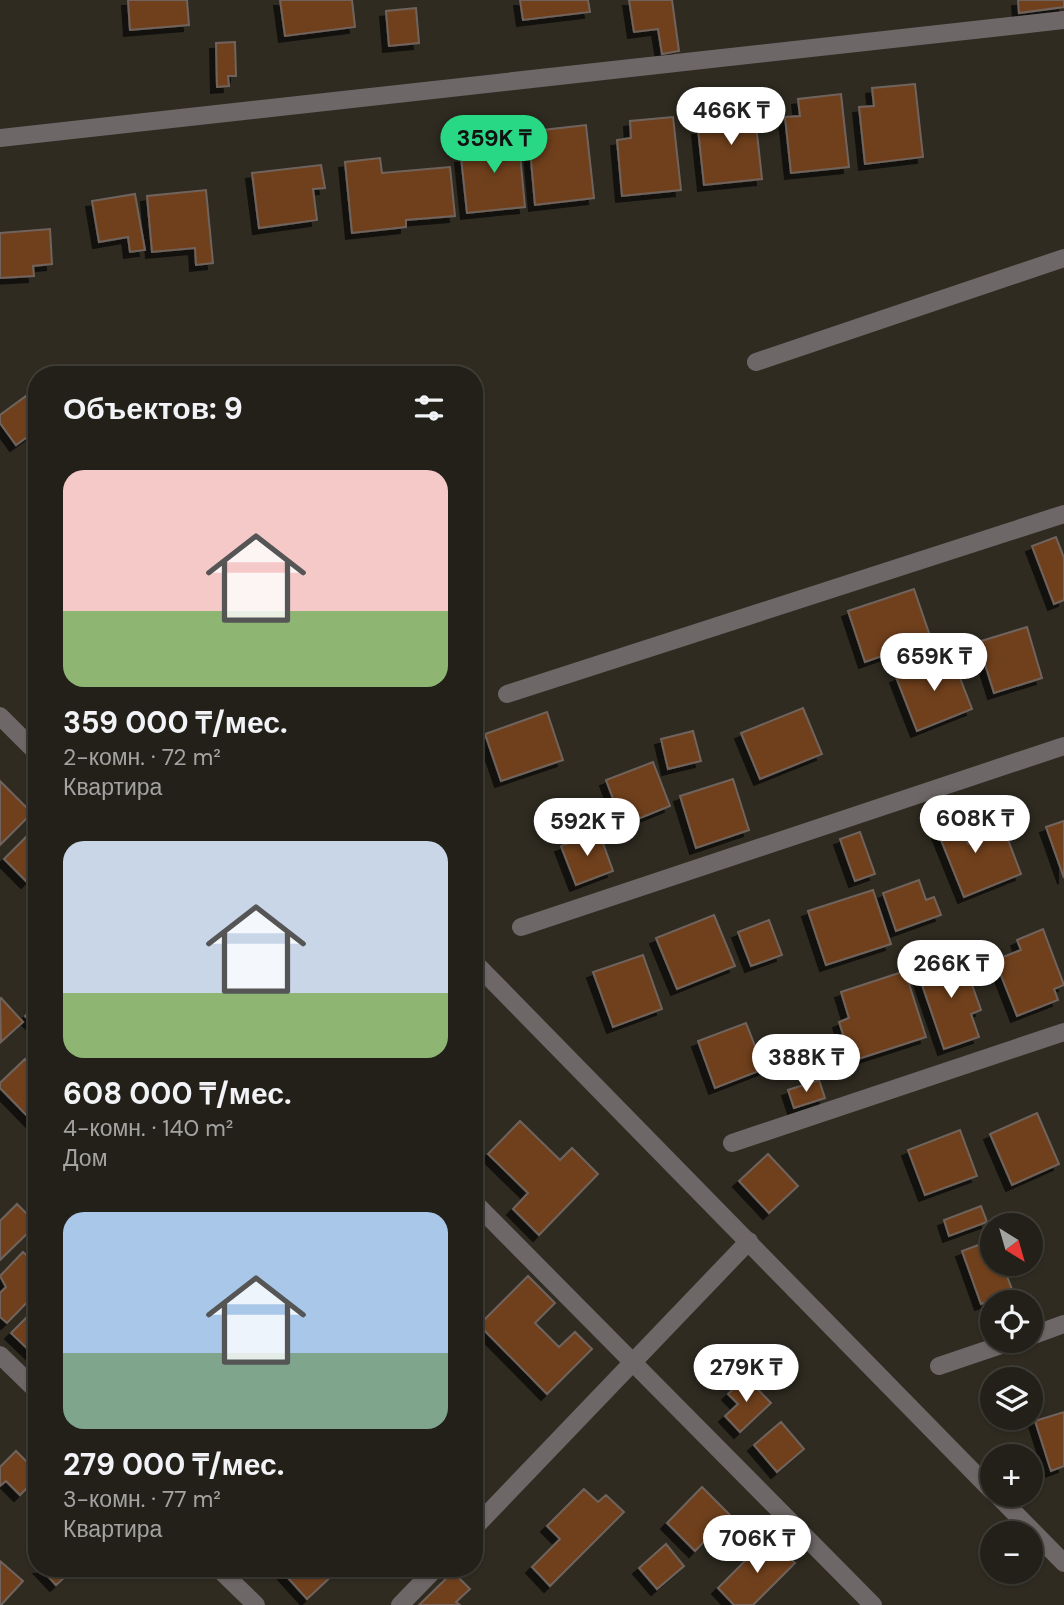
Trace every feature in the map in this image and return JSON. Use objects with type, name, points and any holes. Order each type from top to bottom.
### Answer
[{"type":"street","points":[[0,138],[1064,20]]},
{"type":"street","points":[[756,362],[1064,258]]},
{"type":"street","points":[[507,694],[1064,514]]},
{"type":"street","points":[[0,716],[28,744]]},
{"type":"street","points":[[521,927],[1064,746]]},
{"type":"street","points":[[483,971],[980,1479]]},
{"type":"street","points":[[732,1143],[1064,1032]]},
{"type":"street","points":[[483,1211],[873,1605]]},
{"type":"street","points":[[483,1519],[748,1241]]},
{"type":"street","points":[[1043,1331],[1064,1324]]},
{"type":"street","points":[[939,1366],[980,1352]]},
{"type":"street","points":[[0,1355],[28,1382]]},
{"type":"street","points":[[1008,1507],[1064,1563]]},
{"type":"street","points":[[227,1577],[256,1605]]},
{"type":"street","points":[[400,1605],[427,1577]]},
{"type":"building","points":[[128,0],[187,0],[189,25],[130,30]]},
{"type":"building","points":[[280,0],[352,0],[355,27],[285,36]]},
{"type":"building","points":[[520,0],[588,0],[590,12],[523,20]]},
{"type":"building","points":[[629,0],[672,0],[679,51],[662,54],[658,29],[634,32]]},
{"type":"building","points":[[1018,0],[1064,0],[1064,7],[1019,13]]},
{"type":"building","points":[[416,8],[419,43],[389,46],[386,11]]},
{"type":"building","points":[[235,42],[236,76],[228,76],[229,86],[217,87],[216,43]]},
{"type":"building","points":[[915,84],[923,157],[865,164],[859,107],[874,106],[872,88]]},
{"type":"building","points":[[841,94],[849,167],[791,173],[785,117],[800,116],[798,99]]},
{"type":"building","points":[[754,106],[762,179],[704,185],[698,129],[713,127],[711,110]]},
{"type":"building","points":[[673,117],[681,190],[622,196],[617,140],[631,138],[630,121]]},
{"type":"building","points":[[586,125],[594,198],[535,205],[530,149],[545,147],[543,130]]},
{"type":"building","points":[[518,133],[525,207],[467,213],[461,157],[477,156],[475,138]]},
{"type":"building","points":[[380,158],[382,173],[450,167],[455,216],[406,220],[406,227],[352,233],[345,162]]},
{"type":"building","points":[[321,165],[325,188],[313,189],[317,220],[259,228],[252,173]]},
{"type":"building","points":[[206,190],[213,263],[196,265],[195,248],[152,252],[147,196]]},
{"type":"building","points":[[135,194],[145,250],[130,252],[128,237],[99,242],[92,201]]},
{"type":"building","points":[[50,229],[52,264],[33,266],[34,276],[0,278],[0,233]]},
{"type":"building","points":[[26,396],[28,436],[16,445],[0,423],[0,415]]},
{"type":"building","points":[[1056,537],[1064,558],[1064,600],[1054,604],[1032,546]]},
{"type":"building","points":[[914,589],[931,639],[865,662],[848,611]]},
{"type":"building","points":[[1027,627],[1042,678],[994,693],[978,642]]},
{"type":"building","points":[[951,655],[972,709],[917,731],[896,677]]},
{"type":"building","points":[[803,708],[822,754],[760,779],[741,733]]},
{"type":"building","points":[[547,712],[563,760],[501,781],[485,734]]},
{"type":"building","points":[[693,731],[701,761],[668,769],[661,739]]},
{"type":"building","points":[[653,762],[670,806],[623,825],[606,780]]},
{"type":"building","points":[[733,779],[749,830],[696,848],[680,796]]},
{"type":"building","points":[[0,781],[28,809],[28,817],[0,845]]},
{"type":"building","points":[[953,806],[968,844],[1004,829],[1021,874],[964,897],[931,815]]},
{"type":"building","points":[[1064,821],[1064,878],[1046,827]]},
{"type":"building","points":[[599,832],[613,871],[576,885],[561,846]]},
{"type":"building","points":[[860,832],[875,874],[855,881],[840,839]]},
{"type":"building","points":[[28,835],[27,882],[4,859]]},
{"type":"building","points":[[919,880],[926,900],[934,897],[941,915],[896,931],[883,893]]},
{"type":"building","points":[[873,890],[891,944],[826,965],[808,911]]},
{"type":"building","points":[[714,915],[735,966],[677,989],[656,938]]},
{"type":"building","points":[[769,920],[782,955],[751,966],[738,932]]},
{"type":"building","points":[[1043,929],[1064,985],[1054,989],[1058,1000],[1017,1016],[995,960],[1021,950],[1017,940]]},
{"type":"building","points":[[961,954],[981,1010],[971,1014],[979,1037],[944,1049],[917,970]]},
{"type":"building","points":[[643,955],[662,1009],[613,1027],[593,972]]},
{"type":"building","points":[[905,971],[926,1037],[852,1061],[839,1022],[849,1018],[841,992]]},
{"type":"building","points":[[0,999],[23,1022],[1,1042]]},
{"type":"building","points":[[746,1023],[764,1069],[715,1088],[698,1041]]},
{"type":"building","points":[[25,1059],[28,1062],[28,1117],[0,1088],[0,1083]]},
{"type":"building","points":[[819,1080],[825,1098],[794,1108],[788,1090]]},
{"type":"building","points":[[1037,1113],[1059,1164],[1012,1185],[990,1134]]},
{"type":"building","points":[[520,1121],[560,1160],[572,1148],[598,1174],[539,1235],[513,1209],[528,1193],[488,1154]]},
{"type":"building","points":[[960,1130],[977,1176],[925,1195],[908,1150]]},
{"type":"building","points":[[768,1154],[798,1186],[769,1213],[739,1181]]},
{"type":"building","points":[[17,1204],[28,1215],[28,1233],[0,1260],[0,1221]]},
{"type":"building","points":[[981,1206],[984,1213],[980,1213],[980,1225],[949,1236],[944,1220]]},
{"type":"building","points":[[980,1244],[980,1276],[1007,1276],[1012,1290],[980,1290],[980,1301],[962,1251]]},
{"type":"building","points":[[23,1252],[28,1257],[28,1301],[7,1323],[0,1317],[0,1293],[6,1287],[0,1276]]},
{"type":"building","points":[[528,1276],[555,1303],[535,1323],[559,1347],[575,1332],[592,1349],[547,1394],[483,1329],[483,1321]]},
{"type":"building","points":[[28,1316],[28,1349],[11,1333]]},
{"type":"building","points":[[746,1377],[771,1403],[740,1432],[725,1416],[738,1404],[728,1394]]},
{"type":"building","points":[[1064,1412],[1064,1466],[1051,1471],[1038,1430],[1043,1430],[1043,1419]]},
{"type":"building","points":[[781,1422],[804,1449],[777,1472],[754,1445]]},
{"type":"building","points":[[16,1451],[28,1463],[28,1487],[20,1495],[6,1481],[0,1486],[0,1467]]},
{"type":"building","points":[[702,1487],[730,1515],[695,1551],[667,1523]]},
{"type":"building","points":[[584,1489],[598,1502],[606,1495],[624,1512],[550,1586],[532,1567],[560,1539],[547,1526]]},
{"type":"building","points":[[769,1537],[795,1563],[753,1605],[734,1605],[718,1588]]},
{"type":"building","points":[[666,1544],[684,1566],[657,1589],[639,1568]]},
{"type":"building","points":[[0,1561],[23,1581],[1,1605],[0,1605]]},
{"type":"building","points":[[48,1577],[65,1577],[56,1585]]},
{"type":"building","points":[[287,1577],[331,1577],[307,1599]]},
{"type":"building","points":[[448,1577],[458,1577],[470,1589],[456,1602],[460,1605],[419,1605]]}]
